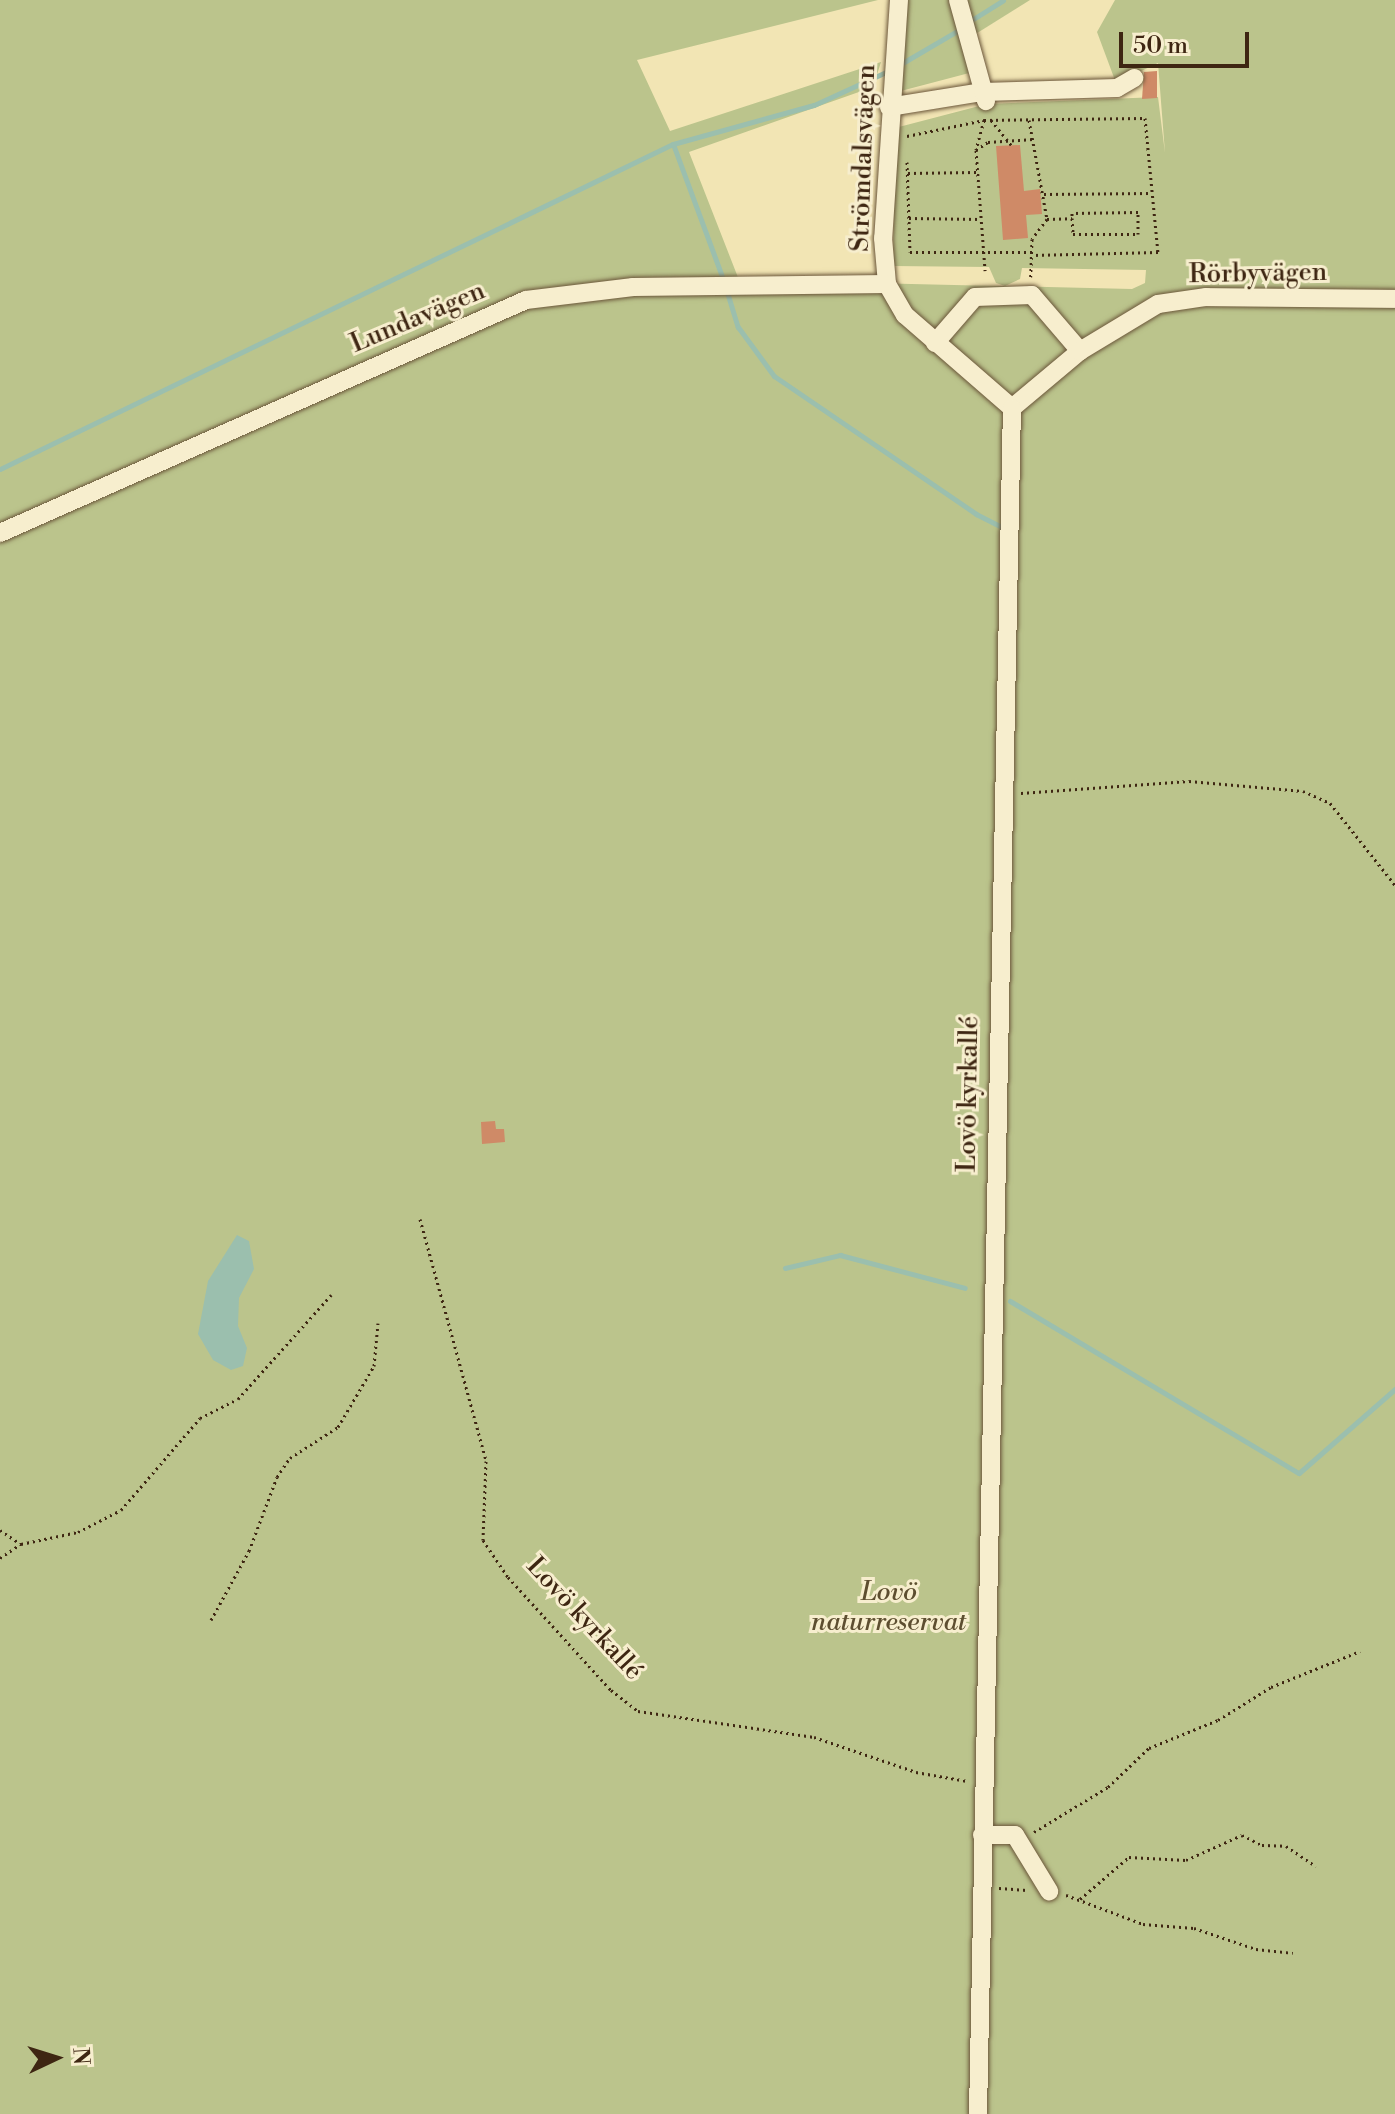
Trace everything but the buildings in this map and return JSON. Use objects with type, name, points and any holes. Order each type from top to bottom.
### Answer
[{"type":"street","name":"Strömdalsvägen","points":[[899,0],[889,107],[883,238],[887,284],[905,315],[1012,408]]},
{"type":"street","points":[[960,6],[986,109]]},
{"type":"street","points":[[889,107],[986,109],[1117,88],[1134,78]]},
{"type":"street","name":"Lundavägen","points":[[0,533],[526,300],[594,289],[747,289],[887,284]]},
{"type":"street","points":[[935,343],[975,297],[1032,295],[1080,351]]},
{"type":"street","name":"Rörbyvägen","points":[[1012,408],[1080,351],[1158,304],[1206,297],[1395,299]]},
{"type":"street","name":"Lovö kyrkallé","points":[[978,2114],[1001,794],[1012,408]]},
{"type":"street","points":[[982,1835],[1015,1835],[1049,1891]]},
{"type":"path","points":[[986,109],[1010,143]]},
{"type":"path","points":[[985,271],[976,150],[986,109]]},
{"type":"path","points":[[986,109],[1029,120],[1145,118],[1158,252],[910,252],[905,136],[986,109]]},
{"type":"path","points":[[1029,120],[1047,219],[1032,239],[1032,295]]},
{"type":"path","points":[[976,150],[988,142],[1010,143],[1033,139]]},
{"type":"path","points":[[908,173],[978,172]]},
{"type":"path","points":[[1044,194],[1152,193]]},
{"type":"path","points":[[1138,212],[1138,234],[1073,234],[1072,218],[1072,213],[1138,212]]},
{"type":"path","points":[[909,218],[981,219]]},
{"type":"path","points":[[1047,219],[1072,218]]},
{"type":"path","points":[[1001,794],[1189,781],[1303,791],[1330,803],[1395,885]]},
{"type":"path","name":"Lovö kyrkallé","points":[[420,1219],[486,1461],[483,1540],[508,1577],[611,1690],[638,1711],[814,1737],[916,1772],[982,1782]]},
{"type":"path","points":[[0,1558],[21,1544],[78,1532],[121,1510],[200,1418],[238,1399],[331,1295]]},
{"type":"path","points":[[211,1620],[249,1551],[277,1477],[290,1458],[338,1427],[374,1366],[378,1323]]},
{"type":"path","points":[[0,1530],[21,1544]]},
{"type":"path","points":[[1015,1835],[1050,1825],[1096,1795],[1149,1748],[1218,1720],[1271,1687],[1360,1651]]},
{"type":"path","points":[[1080,1899],[1114,1864],[1129,1857],[1186,1860],[1242,1835],[1262,1845],[1286,1846],[1316,1866]]},
{"type":"path","points":[[983,1888],[1049,1891],[1080,1899],[1143,1924],[1194,1928],[1256,1949],[1293,1953]]},
{"type":"green space","name":"Lovö naturreservat","points":[[0,0],[878,0],[637,60],[670,131],[881,62],[873,87],[689,152],[739,280],[1132,289],[1145,283],[1146,270],[1022,268],[1020,279],[1005,286],[996,283],[989,267],[893,266],[895,128],[987,104],[1158,97],[1165,153],[1158,63],[1116,83],[1097,32],[1115,0],[1395,0],[1395,2114],[0,2114]]},
{"type":"green space","points":[[906,0],[952,0],[973,72],[897,92]]},
{"type":"green space","points":[[965,0],[1030,0],[974,35]]},
{"type":"shaded area","points":[[237,1235],[249,1241],[254,1269],[239,1298],[238,1326],[247,1348],[243,1366],[231,1370],[213,1360],[198,1334],[208,1281]]},
{"type":"waterway","points":[[970,21],[1003,0]]},
{"type":"waterway","points":[[899,65],[962,28]]},
{"type":"waterway","points":[[0,469],[673,144],[814,105],[890,70]]},
{"type":"waterway","points":[[673,144],[724,282]]},
{"type":"waterway","points":[[727,292],[738,327],[774,376],[976,514],[1004,528]]},
{"type":"waterway","points":[[785,1268],[840,1255],[965,1288]]},
{"type":"waterway","points":[[1010,1301],[1299,1473],[1395,1389]]}]
